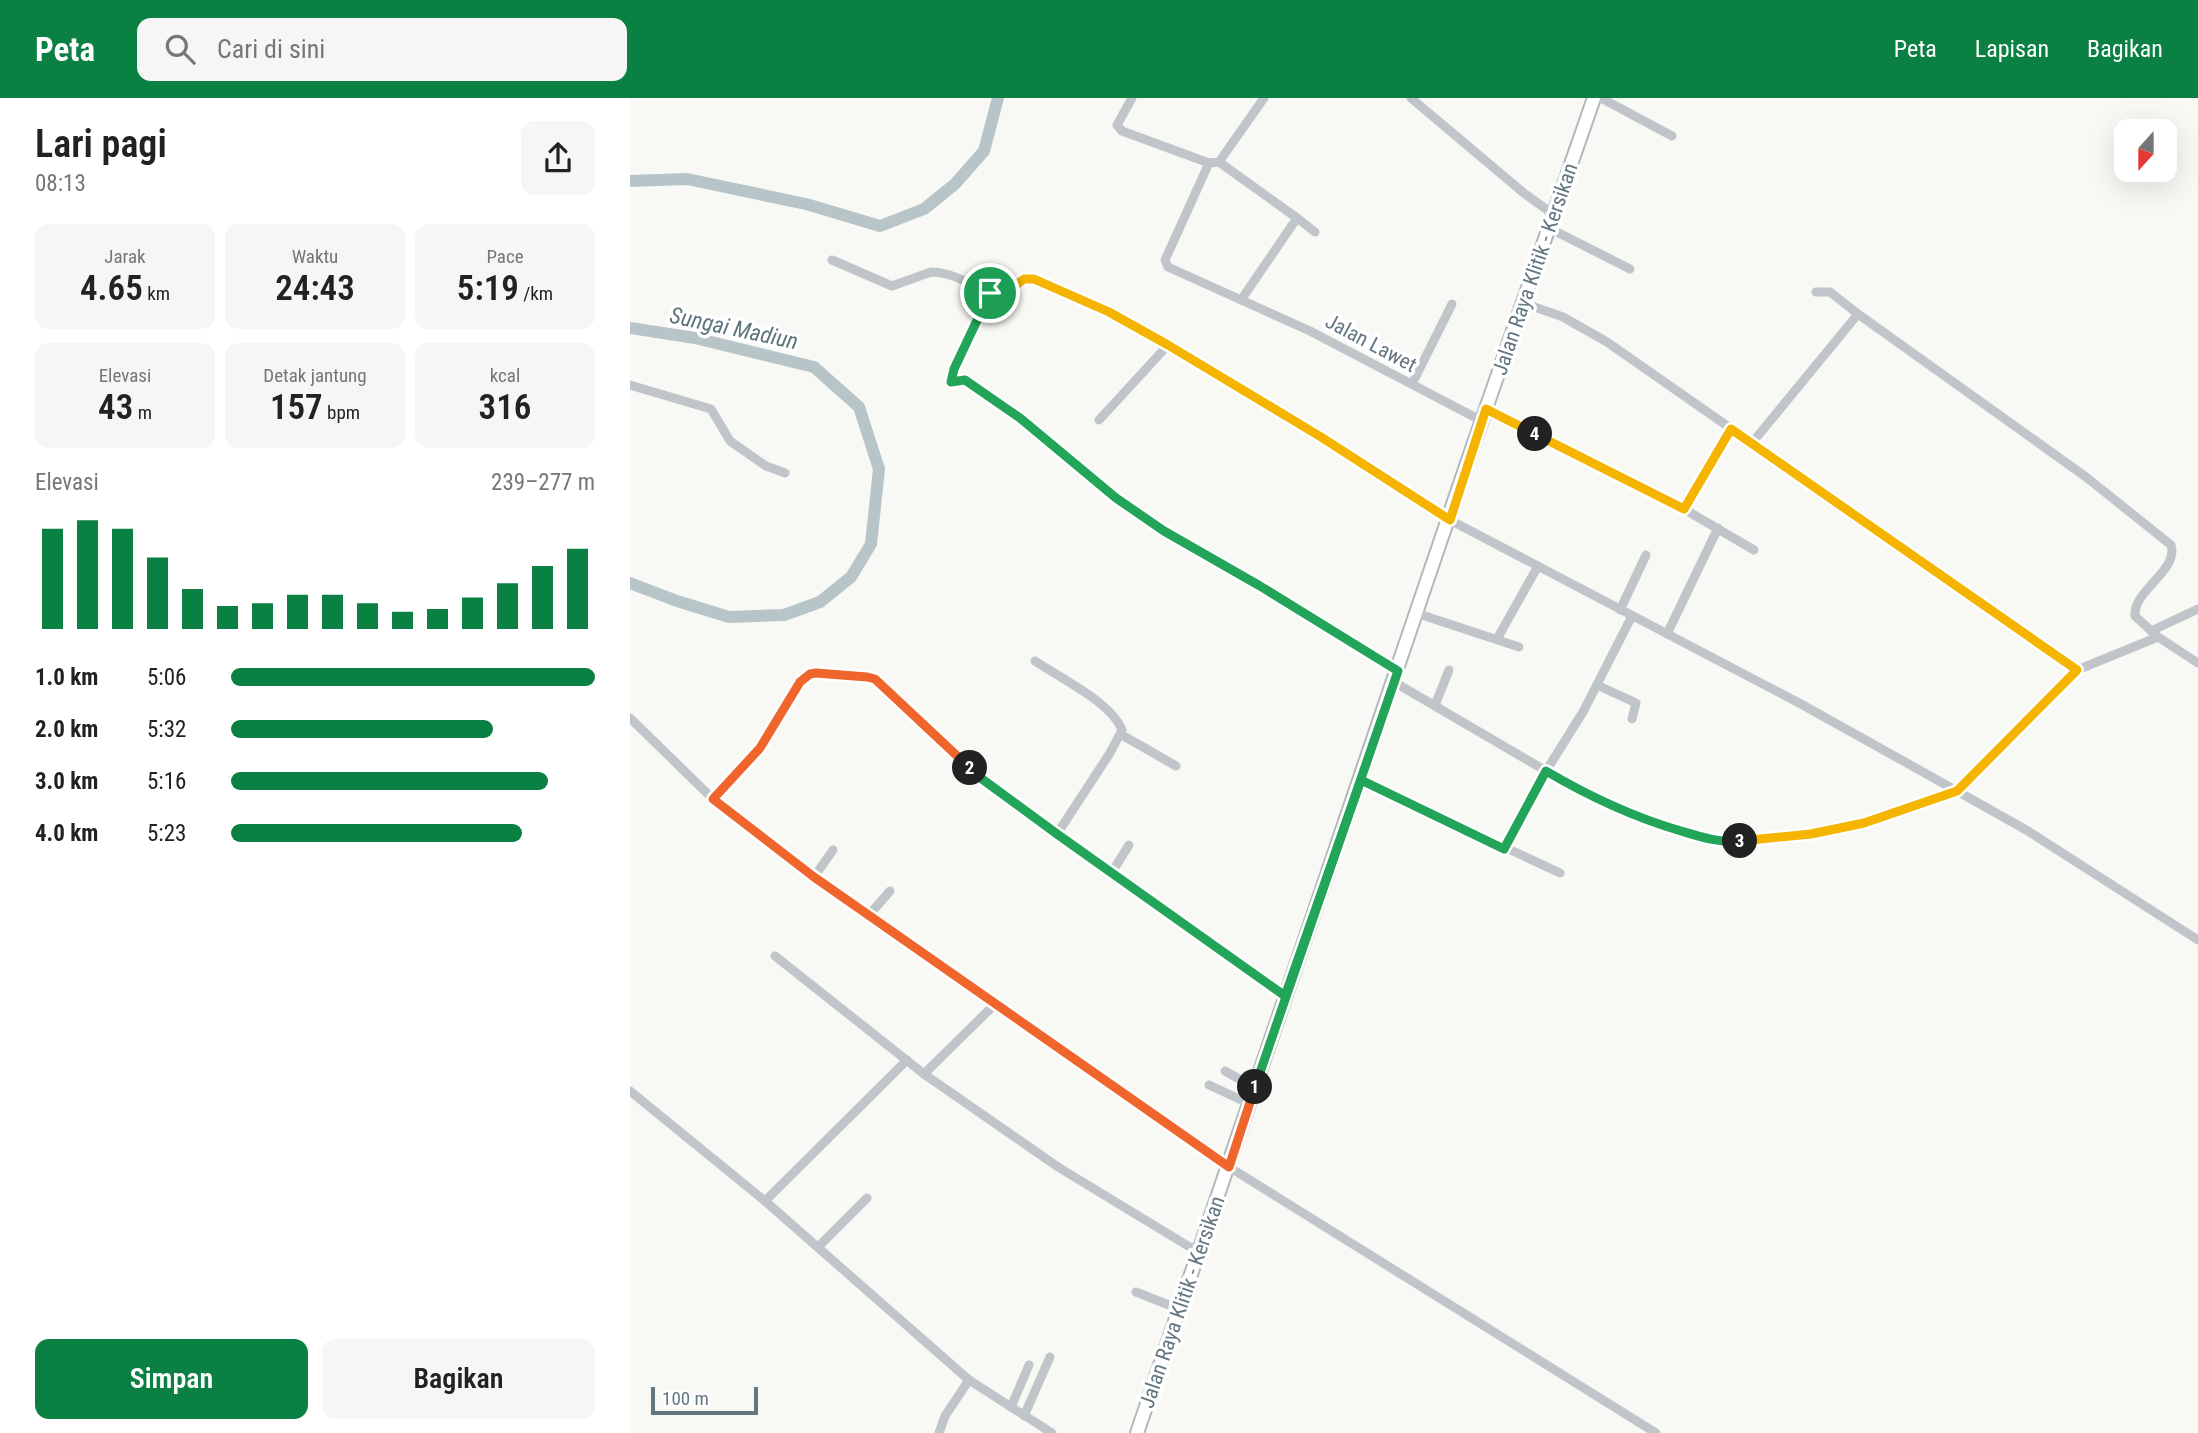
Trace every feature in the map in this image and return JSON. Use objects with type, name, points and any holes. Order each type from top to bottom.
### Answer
[{"type":"street","points":[[1132,98],[1118,120],[1119,129],[1214,162],[1315,232]]},
{"type":"street","points":[[1214,162],[1264,98]]},
{"type":"street","points":[[1411,98],[1553,215]]},
{"type":"street","name":"Jalan Raya Klitik - Kersikan","points":[[1137,1433],[1594,98]]},
{"type":"street","points":[[1601,98],[1672,136]]},
{"type":"street","name":"Jalan Lawet","points":[[1214,162],[1166,263],[1168,267],[1310,331],[1412,384],[1684,509],[1754,550]]},
{"type":"street","points":[[1241,300],[1297,218]]},
{"type":"street","points":[[1549,228],[1630,270]]},
{"type":"street","points":[[832,260],[892,286],[937,272],[1002,296],[1024,279],[1034,279],[1109,312],[1321,437],[1450,520],[1957,791],[2028,831],[2198,940]]},
{"type":"street","points":[[1816,292],[1830,292],[2086,478],[2171,545],[2173,553],[2170,561],[2142,596],[2134,611],[2135,616],[2155,634],[2198,663]]},
{"type":"street","points":[[990,293],[954,369],[951,382],[965,380],[1020,418],[1116,498],[1164,531],[1260,586],[1396,676],[1434,705],[1592,797],[1648,821],[1728,842],[1811,834],[1864,823],[1957,791],[2077,670],[2155,634],[2198,609]]},
{"type":"street","points":[[1523,303],[1563,317],[1607,342],[2077,670]]},
{"type":"street","points":[[1412,384],[1452,304]]},
{"type":"street","points":[[1752,443],[1858,314]]},
{"type":"street","points":[[1100,419],[1168,345]]},
{"type":"street","points":[[630,385],[711,410],[730,441],[757,460],[785,473]]},
{"type":"street","points":[[1684,509],[1731,429]]},
{"type":"street","points":[[1667,634],[1718,528]]},
{"type":"street","points":[[1620,610],[1646,555]]},
{"type":"street","points":[[1497,639],[1538,566]]},
{"type":"street","points":[[1416,613],[1519,647]]},
{"type":"street","points":[[1504,849],[1597,685],[1632,616]]},
{"type":"street","points":[[1035,661],[1101,705],[1119,723],[1122,735],[1176,766]]},
{"type":"street","points":[[1434,705],[1449,670]]},
{"type":"street","points":[[713,799],[760,748],[805,677],[816,673],[867,677],[883,684],[982,779],[1285,996]]},
{"type":"street","points":[[1597,685],[1636,703],[1632,719]]},
{"type":"street","points":[[630,718],[713,799],[814,877],[1229,1167],[1656,1433]]},
{"type":"street","points":[[1057,834],[1122,735]]},
{"type":"street","points":[[1361,780],[1560,873]]},
{"type":"street","points":[[1112,872],[1129,845]]},
{"type":"street","points":[[814,877],[833,850]]},
{"type":"street","points":[[869,915],[890,891]]},
{"type":"street","points":[[775,956],[924,1074],[1058,1167],[1198,1252]]},
{"type":"street","points":[[924,1074],[996,1003]]},
{"type":"street","points":[[765,1201],[906,1060]]},
{"type":"street","points":[[1225,1071],[1255,1088]]},
{"type":"street","points":[[1209,1085],[1250,1104]]},
{"type":"street","points":[[630,1091],[765,1201],[969,1380],[1052,1433]]},
{"type":"street","points":[[818,1247],[867,1198]]},
{"type":"street","points":[[1136,1292],[1179,1309]]},
{"type":"street","points":[[1024,1416],[1050,1357]]},
{"type":"street","points":[[1011,1407],[1029,1365]]},
{"type":"street","points":[[939,1433],[945,1416],[969,1380]]},
{"type":"waterway","name":"Sungai Madiun","points":[[630,181],[687,179],[806,204],[880,226],[924,209],[955,184],[984,151],[998,98]]},
{"type":"waterway","name":"Sungai Madiun","points":[[630,328],[695,338],[814,367],[859,407],[879,469],[871,544],[851,577],[820,602],[784,615],[729,617],[630,583]]},
{"type":"route","points":[[990,293],[954,369],[951,382],[965,380],[1020,418],[1116,498],[1164,531],[1398,671],[1285,996],[1229,1167],[814,877],[713,799],[760,748],[805,677],[816,673],[867,677],[883,684],[982,779],[1285,996],[1361,780],[1504,849],[1546,771],[1611,806],[1648,821],[1716,840],[1728,842],[1811,834],[1886,817],[1957,791],[2077,670],[1731,429],[1684,509],[1486,409],[1450,520],[1273,408],[1109,312],[1034,279],[1024,279],[1002,296],[990,293]]}]
